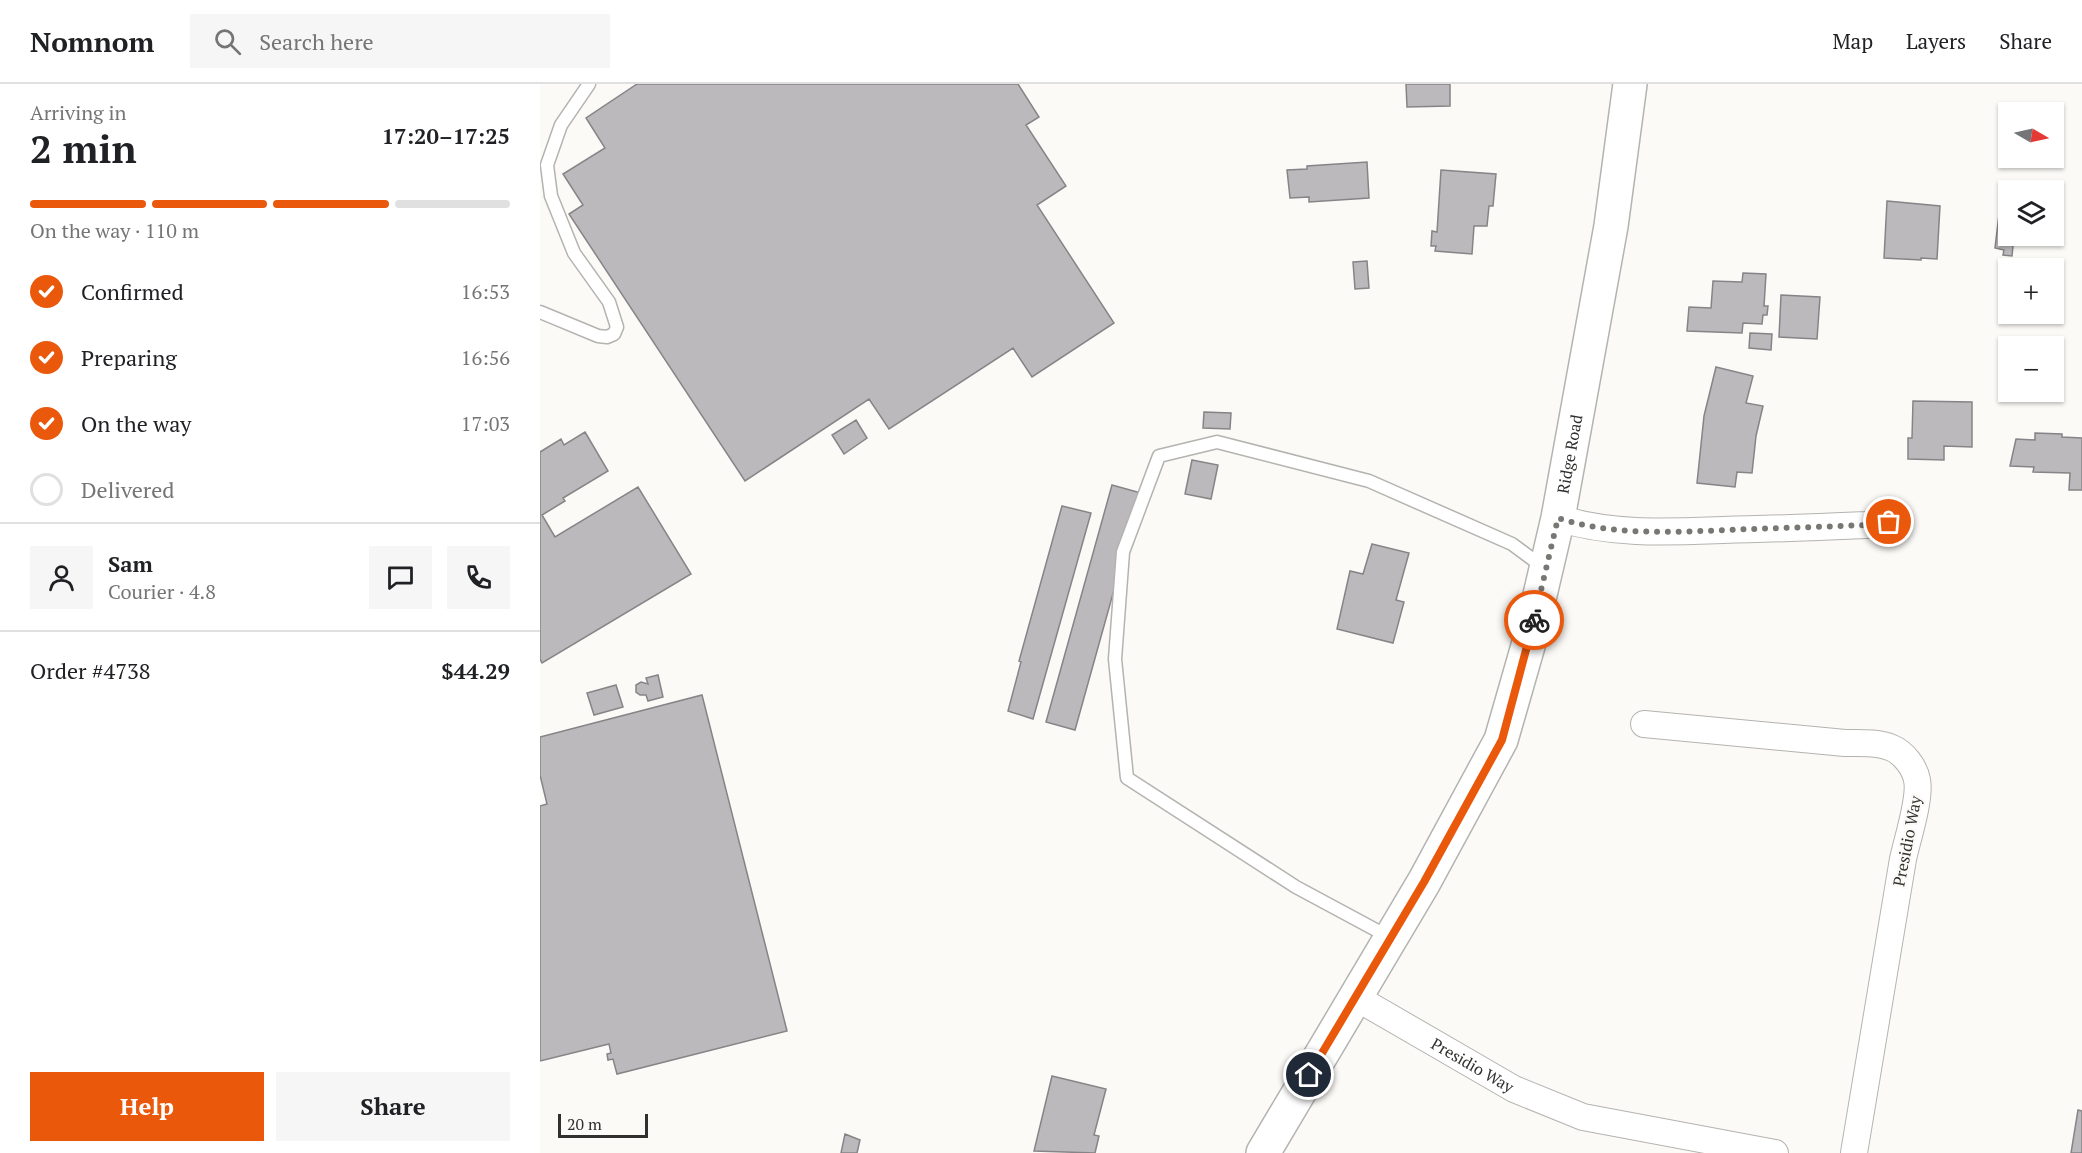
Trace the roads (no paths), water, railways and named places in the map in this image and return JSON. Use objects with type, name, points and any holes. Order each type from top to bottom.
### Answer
[{"type":"street","name":"Ridge Road","points":[[1263,1153],[1424,882],[1502,740],[1528,646],[1558,518],[1611,226],[1630,84]]},
{"type":"street","points":[[1558,518],[1576,524],[1633,531],[1672,532],[1866,525],[1889,522]]},
{"type":"street","name":"Presidio Way","points":[[1644,724],[1845,743],[1871,743],[1893,748],[1908,760],[1917,781],[1915,811],[1903,859],[1854,1153]]},
{"type":"street","name":"Presidio Way","points":[[1355,997],[1515,1089],[1583,1117],[1775,1153]]},
{"type":"lane","points":[[540,312],[598,336],[607,337],[614,334],[617,327],[609,302],[574,253],[552,196],[547,165],[561,126],[589,84]]},
{"type":"lane","points":[[1390,938],[1296,887],[1127,778],[1115,659],[1123,552],[1159,456],[1217,442],[1369,482],[1512,544],[1546,569]]}]
